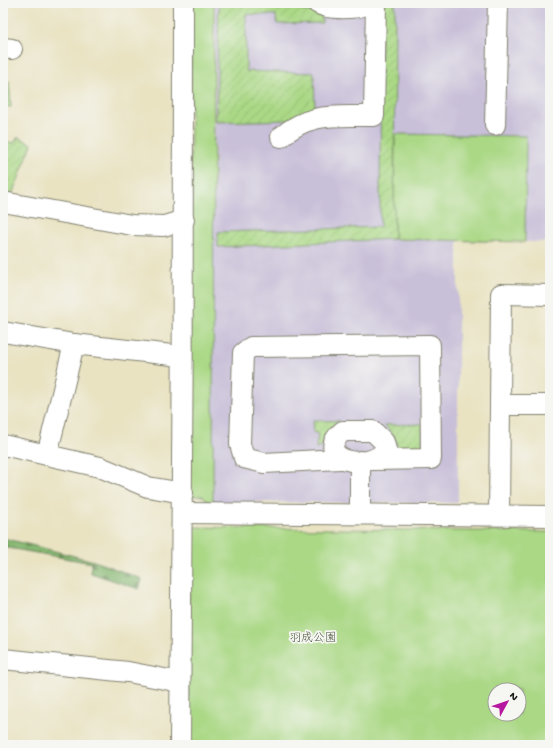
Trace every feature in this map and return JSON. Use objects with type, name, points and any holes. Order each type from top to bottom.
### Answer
[{"type":"street","points":[[180,745],[183,493],[181,356],[184,220],[183,3]]},
{"type":"street","points":[[317,3],[323,6],[357,8],[370,3]]},
{"type":"street","points":[[281,137],[296,125],[316,117],[374,116],[376,3]]},
{"type":"street","points":[[495,125],[498,3]]},
{"type":"street","points":[[3,202],[132,225],[164,226],[184,220]]},
{"type":"street","points":[[499,515],[501,294],[550,295]]},
{"type":"street","points":[[3,332],[74,344],[181,356]]},
{"type":"street","points":[[47,455],[74,344]]},
{"type":"street","points":[[430,345],[431,459],[367,461],[340,459],[264,462],[244,458],[240,444],[242,353],[251,347],[430,345]]},
{"type":"street","points":[[500,405],[550,405]]},
{"type":"street","points":[[340,459],[335,454],[334,445],[337,437],[343,432],[373,431],[384,442],[386,450],[380,457],[367,461]]},
{"type":"street","points":[[3,445],[100,467],[148,487],[183,493]]},
{"type":"street","points":[[360,514],[367,461]]},
{"type":"street","points":[[182,513],[550,516]]},
{"type":"street","points":[[3,659],[128,672],[180,682]]},
{"type":"shaded area","points":[[215,3],[550,3],[550,242],[458,241],[458,503],[213,502]]},
{"type":"green space","points":[[191,3],[214,3],[213,502],[208,502],[203,496],[190,496]]},
{"type":"green space","points":[[219,3],[303,3],[302,11],[322,12],[322,23],[277,24],[276,15],[246,14],[246,71],[314,73],[315,110],[290,120],[216,122]]},
{"type":"green space","points":[[381,3],[395,3],[394,239],[218,247],[218,232],[380,227]]},
{"type":"green space","points":[[3,80],[9,81],[11,107],[3,106]]},
{"type":"green space","points":[[395,134],[526,136],[525,242],[394,239]]},
{"type":"green space","points":[[18,137],[32,144],[12,195],[3,194],[3,141],[14,143]]},
{"type":"green space","points":[[313,420],[340,421],[328,432],[322,446],[316,448],[318,433],[314,433]]},
{"type":"green space","points":[[423,424],[422,450],[397,449],[396,440],[385,425]]},
{"type":"green space","name":"羽成公園","points":[[190,527],[550,532],[550,745],[188,745]]},
{"type":"green space","points":[[3,538],[94,561],[142,579],[139,589],[91,573],[92,563],[3,547]]}]
